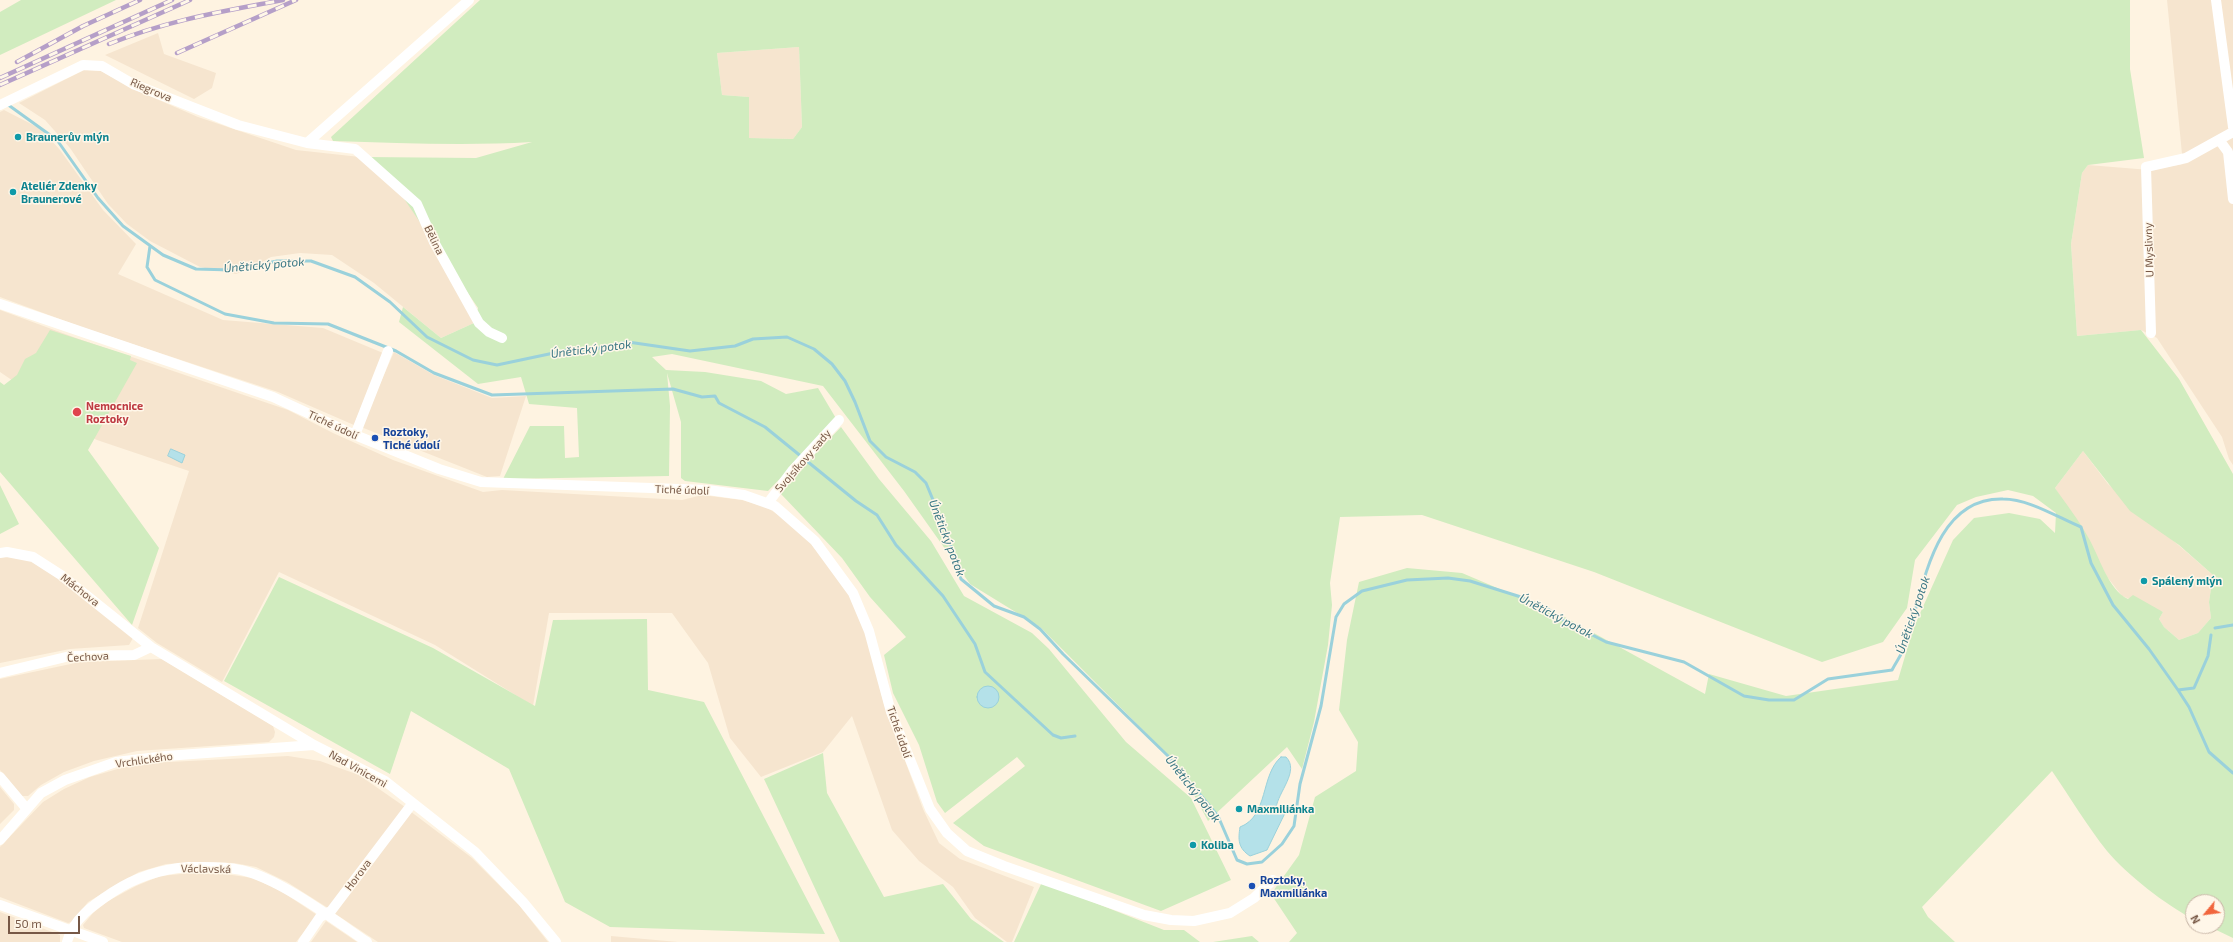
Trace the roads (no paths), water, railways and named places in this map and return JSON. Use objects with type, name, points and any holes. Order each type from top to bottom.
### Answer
[{"type":"street","points":[[307,143],[469,0]]},
{"type":"street","points":[[2216,0],[2233,127]]},
{"type":"street","name":"Riegrova","points":[[4,102],[84,65],[102,66],[133,84],[238,125],[307,143],[355,149]]},
{"type":"street","points":[[2233,132],[2220,141],[2230,152],[2233,199]]},
{"type":"street","name":"U Myslivny","points":[[2151,333],[2146,167],[2186,158],[2220,141]]},
{"type":"street","name":"Bělina","points":[[355,149],[417,204],[434,242],[479,323],[488,332],[502,338]]},
{"type":"street","name":"Tiché údolí","points":[[0,304],[273,397],[355,435],[439,468],[482,482],[708,490],[744,495],[768,503],[803,528],[815,541],[853,593],[869,631],[891,712],[930,809],[947,833],[967,851],[1004,866],[1144,915],[1171,920],[1194,921],[1230,913],[1254,898],[1273,880]]},
{"type":"street","points":[[355,435],[388,350]]},
{"type":"street","name":"Svojsíkovy sady","points":[[768,503],[792,471],[839,420]]},
{"type":"street","name":"Máchova","points":[[0,553],[7,552],[32,557],[61,575],[151,647]]},
{"type":"street","name":"Čechova","points":[[0,673],[70,656],[134,655],[151,647]]},
{"type":"street","name":"Nad Vinicemi","points":[[151,647],[314,745],[385,782],[475,852],[522,902],[556,942]]},
{"type":"street","name":"Vrchlického","points":[[0,840],[26,808],[41,793],[65,780],[116,762],[166,756],[314,745]]},
{"type":"street","points":[[0,777],[26,808]]},
{"type":"street","name":"Horova","points":[[303,942],[320,917],[331,911],[412,804]]},
{"type":"street","name":"Václavská","points":[[70,930],[91,906],[130,881],[168,869],[208,866],[241,870],[274,882],[326,914],[367,942]]},
{"type":"street","points":[[0,904],[103,942]]},
{"type":"street","points":[[67,942],[70,930]]},
{"type":"water","points":[[171,449],[185,455],[182,463],[168,456]]},
{"type":"water","points":[[988,686],[996,689],[999,697],[996,705],[988,708],[980,705],[977,697],[980,689]]},
{"type":"water","points":[[1281,757],[1286,757],[1290,763],[1291,769],[1290,775],[1276,808],[1286,811],[1267,850],[1250,856],[1241,847],[1239,836],[1240,827],[1249,822],[1256,814],[1270,774],[1274,765]]},
{"type":"waterway","name":"Únětický potok","points":[[7,104],[57,140],[98,198],[123,226],[163,255],[196,269],[232,270],[277,261],[311,261],[355,277],[390,302],[427,337],[473,360],[497,365],[568,350],[595,349],[628,342],[690,351],[735,346],[753,339],[787,337],[814,349],[832,364],[845,381],[870,441],[886,457],[915,472],[926,483],[948,536],[961,579],[994,606],[1024,617],[1040,629],[1063,654],[1168,756],[1218,816],[1237,860],[1247,864],[1262,862],[1282,844],[1294,826],[1300,784],[1321,706],[1336,617],[1344,604],[1362,591],[1407,580],[1448,578],[1470,581],[1521,597],[1548,609],[1559,618],[1606,642],[1684,662],[1744,696],[1769,700],[1794,700],[1828,679],[1892,670],[1905,646],[1925,576],[1934,552],[1945,531],[1960,514],[1979,503],[2003,499],[2033,505],[2081,527],[2091,563],[2113,605],[2149,649],[2178,690],[2189,707],[2209,752],[2233,773]]},
{"type":"waterway","points":[[150,246],[147,267],[155,280],[225,314],[274,323],[328,324],[396,351],[434,373],[492,395],[673,389],[702,397],[715,396],[719,403],[765,427],[856,501],[877,515],[896,545],[943,596],[975,644],[985,672],[1053,735],[1061,738],[1075,736]]},
{"type":"waterway","points":[[2215,628],[2233,625]]},
{"type":"waterway","points":[[2178,690],[2194,688],[2208,656],[2211,635]]},
{"type":"railway","points":[[17,62],[83,26],[140,0]]},
{"type":"railway","points":[[0,78],[172,0]]},
{"type":"railway","points":[[0,85],[190,0]]},
{"type":"railway","points":[[109,44],[173,23],[283,0]]},
{"type":"railway","points":[[177,53],[296,0]]},
{"type":"place","name":"Braunerův mlýn","points":[[18,137]]},
{"type":"place","name":"Ateliér Zdenky Braunerové","points":[[13,192]]},
{"type":"place","name":"Nemocnice Roztoky","points":[[77,412]]},
{"type":"place","name":"Roztoky, Tiché údolí","points":[[375,438]]},
{"type":"place","name":"Spálený mlýn","points":[[2144,581]]},
{"type":"place","name":"Maxmiliánka","points":[[1239,809]]},
{"type":"place","name":"Koliba","points":[[1193,845]]},
{"type":"place","name":"Roztoky, Maxmiliánka","points":[[1252,886]]}]
